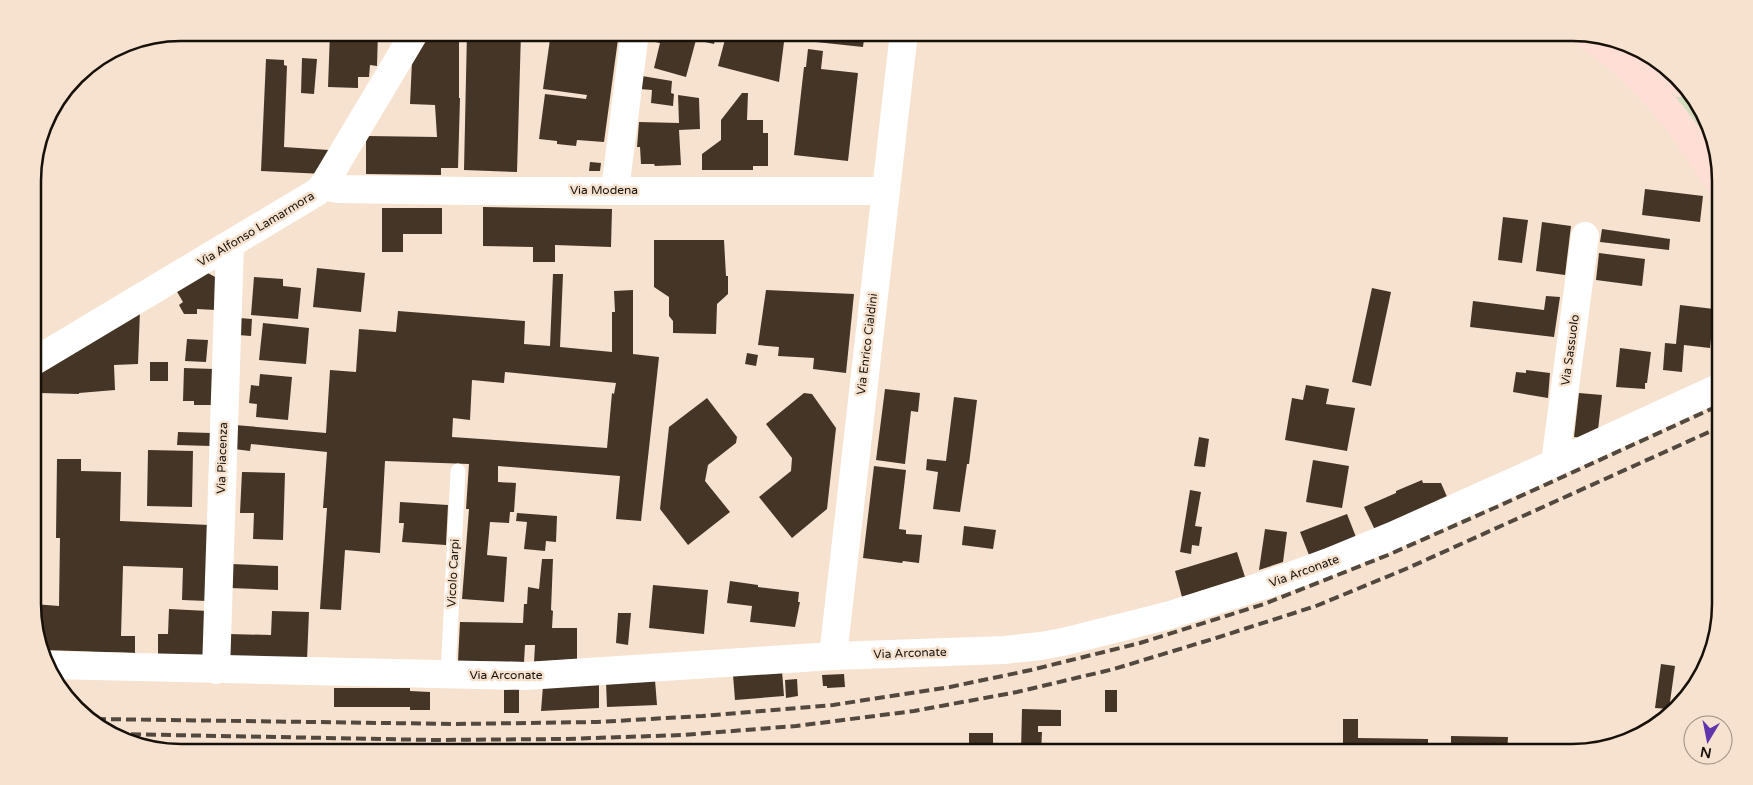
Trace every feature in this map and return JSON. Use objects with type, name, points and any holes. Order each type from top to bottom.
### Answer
[{"type":"main road","points":[[1600,44],[1622,61],[1649,75],[1671,82]]},
{"type":"main road","points":[[1622,61],[1682,126],[1711,170]]},
{"type":"street","name":"Via Enrico Cialdini","points":[[833,656],[903,41]]},
{"type":"street","name":"Via Alfonso Lamarmora","points":[[42,357],[310,198],[323,186],[410,42]]},
{"type":"street","points":[[614,190],[634,42]]},
{"type":"street","name":"Via Modena","points":[[323,186],[338,189],[468,191],[885,191]]},
{"type":"street","name":"Via Sassuolo","points":[[1555,463],[1586,236]]},
{"type":"street","name":"Via Piacenza","points":[[216,670],[230,245]]},
{"type":"street","name":"Via Arconate","points":[[56,665],[526,676],[833,656],[1004,650],[1041,646],[1170,615],[1271,583],[1329,562],[1555,463],[1712,391]]},
{"type":"lane","name":"Vicolo Carpi","points":[[448,675],[458,471]]},
{"type":"green space","points":[[1669,95],[1683,96],[1701,128],[1707,146]]},
{"type":"building","points":[[330,42],[378,42],[377,66],[370,65],[369,77],[358,77],[358,88],[328,87]]},
{"type":"building","points":[[424,42],[459,42],[458,168],[441,168],[441,175],[366,174],[366,141],[368,136],[437,137],[435,105],[410,104],[412,61]]},
{"type":"building","points":[[467,42],[521,42],[517,172],[464,170]]},
{"type":"building","points":[[550,42],[618,42],[604,142],[577,140],[576,146],[557,144],[557,141],[539,139],[545,94],[586,99],[587,95],[543,89]]},
{"type":"building","points":[[655,42],[696,42],[686,77],[654,68],[660,43]]},
{"type":"building","points":[[724,42],[784,42],[779,82],[718,66]]},
{"type":"building","points":[[816,42],[864,42],[863,47]]},
{"type":"building","points":[[808,49],[823,51],[821,69],[858,73],[848,161],[794,155],[804,67],[806,67]]},
{"type":"building","points":[[302,58],[317,59],[314,94],[301,93]]},
{"type":"building","points":[[266,59],[284,60],[284,65],[287,66],[284,147],[329,150],[324,174],[261,171]]},
{"type":"building","points":[[642,76],[672,81],[673,106],[651,103],[652,90],[640,89]]},
{"type":"building","points":[[742,93],[748,93],[747,120],[763,120],[763,133],[768,133],[768,166],[753,166],[753,170],[702,170],[702,154],[721,140],[721,120]]},
{"type":"building","points":[[678,95],[699,98],[700,129],[679,130],[681,165],[655,166],[654,164],[641,164],[640,147],[637,147],[639,122],[679,123]]},
{"type":"building","points":[[590,162],[601,163],[600,171],[589,171]]},
{"type":"building","points":[[1645,189],[1703,196],[1700,222],[1642,215]]},
{"type":"building","points":[[483,207],[612,209],[611,247],[555,245],[555,262],[533,262],[533,247],[483,246]]},
{"type":"building","points":[[382,208],[442,208],[442,234],[403,234],[403,252],[382,252]]},
{"type":"building","points":[[1503,217],[1528,220],[1522,263],[1498,260]]},
{"type":"building","points":[[1542,222],[1571,226],[1565,275],[1536,271]]},
{"type":"building","points":[[1602,229],[1670,239],[1669,250],[1600,242]]},
{"type":"building","points":[[654,240],[724,240],[728,294],[717,304],[716,334],[673,333],[673,321],[669,316],[669,297],[654,287]]},
{"type":"building","points":[[1599,253],[1645,259],[1642,286],[1596,280]]},
{"type":"building","points":[[317,268],[365,273],[361,312],[313,307]]},
{"type":"building","points":[[206,272],[217,278],[216,310],[197,309],[197,314],[184,314],[179,305],[183,302],[176,290]]},
{"type":"building","points":[[553,274],[563,274],[560,347],[612,352],[612,312],[615,312],[614,291],[633,290],[633,354],[659,357],[641,521],[616,519],[620,476],[498,466],[498,482],[516,483],[514,512],[510,512],[509,523],[490,522],[487,555],[507,557],[504,602],[462,599],[469,509],[466,509],[469,464],[385,461],[380,553],[345,550],[341,610],[320,609],[327,508],[323,508],[327,452],[251,444],[250,451],[234,449],[235,425],[326,433],[330,370],[356,372],[359,329],[396,332],[398,311],[525,321],[524,344],[550,346]],"holes":[[[505,372],[616,383],[614,394],[612,393],[607,448],[452,437],[453,418],[470,420],[472,380],[504,383]]]},
{"type":"building","points":[[254,277],[283,279],[283,286],[301,288],[298,319],[251,315]]},
{"type":"building","points":[[1372,288],[1391,292],[1371,386],[1352,382]]},
{"type":"building","points":[[766,290],[854,294],[846,373],[813,369],[814,358],[778,356],[779,347],[758,345]]},
{"type":"building","points":[[1546,296],[1560,297],[1554,337],[1470,327],[1473,301],[1544,310]]},
{"type":"building","points":[[1680,305],[1712,309],[1710,348],[1684,345],[1682,372],[1663,370],[1665,343],[1676,344]]},
{"type":"building","points":[[140,310],[138,364],[114,365],[115,390],[79,394],[41,393],[42,368]]},
{"type":"building","points":[[239,318],[252,319],[251,336],[238,335]]},
{"type":"building","points":[[263,323],[309,328],[306,364],[259,360]]},
{"type":"building","points":[[187,339],[208,340],[206,362],[185,361]]},
{"type":"building","points":[[1620,348],[1651,352],[1645,389],[1616,387]]},
{"type":"building","points":[[747,353],[758,355],[756,366],[745,364]]},
{"type":"building","points":[[150,362],[168,362],[168,381],[150,381]]},
{"type":"building","points":[[184,368],[214,369],[212,405],[194,405],[194,401],[183,401]]},
{"type":"building","points":[[1526,370],[1550,373],[1548,398],[1513,392],[1516,372],[1526,373]]},
{"type":"building","points":[[260,374],[292,377],[288,420],[256,417],[257,404],[249,403],[251,385],[259,386]]},
{"type":"building","points":[[1306,385],[1329,389],[1326,404],[1355,408],[1347,451],[1285,440],[1292,398],[1303,400]]},
{"type":"building","points":[[885,389],[920,393],[918,412],[911,411],[905,464],[876,460]]},
{"type":"building","points":[[804,393],[812,394],[836,428],[827,509],[792,538],[759,497],[791,471],[792,458],[766,424]]},
{"type":"building","points":[[1579,393],[1602,395],[1598,430],[1580,438],[1574,437]]},
{"type":"building","points":[[954,397],[977,400],[969,464],[967,464],[960,512],[933,509],[938,472],[926,470],[927,459],[946,461]]},
{"type":"building","points":[[707,398],[737,437],[736,443],[708,465],[705,481],[730,512],[688,545],[660,509],[669,427]]},
{"type":"building","points":[[178,432],[211,433],[211,446],[177,445]]},
{"type":"building","points":[[1199,437],[1209,439],[1205,467],[1194,466]]},
{"type":"building","points":[[148,450],[193,451],[192,507],[147,506]]},
{"type":"building","points":[[57,459],[81,459],[81,471],[121,472],[120,521],[209,525],[208,601],[182,600],[183,568],[123,566],[121,636],[135,636],[135,653],[50,650],[42,622],[41,605],[59,606],[60,538],[56,538]]},
{"type":"building","points":[[1313,460],[1349,466],[1342,508],[1306,502]]},
{"type":"building","points":[[874,466],[906,470],[899,529],[906,530],[906,534],[922,535],[919,563],[903,561],[902,563],[863,558]]},
{"type":"building","points":[[242,472],[285,473],[283,540],[253,539],[254,513],[240,513]]},
{"type":"building","points":[[1422,480],[1423,483],[1441,483],[1448,499],[1375,530],[1364,507]]},
{"type":"building","points":[[1190,490],[1201,492],[1195,526],[1202,527],[1199,546],[1192,545],[1191,554],[1180,552]]},
{"type":"building","points":[[400,502],[448,505],[446,545],[402,542],[404,523],[399,523]]},
{"type":"building","points":[[517,513],[557,516],[556,542],[546,541],[545,551],[524,549],[527,522],[516,521]]},
{"type":"building","points":[[1347,514],[1356,537],[1309,555],[1300,532]]},
{"type":"building","points":[[964,526],[996,530],[993,549],[962,545]]},
{"type":"building","points":[[1265,529],[1287,532],[1283,562],[1259,570]]},
{"type":"building","points":[[1237,552],[1245,577],[1182,597],[1175,571]]},
{"type":"building","points":[[542,559],[553,559],[552,628],[577,628],[577,659],[534,662],[535,645],[525,645],[524,662],[458,661],[460,622],[523,623],[524,604],[527,604],[528,587],[539,589]]},
{"type":"building","points":[[231,564],[278,566],[278,590],[230,588]]},
{"type":"building","points":[[730,581],[758,585],[758,587],[799,592],[798,602],[800,602],[795,627],[750,622],[752,606],[727,603]]},
{"type":"building","points":[[653,585],[708,590],[704,634],[649,628]]},
{"type":"building","points":[[169,609],[208,611],[207,657],[158,655],[158,634],[168,634]]},
{"type":"building","points":[[272,611],[309,612],[307,660],[229,658],[229,634],[271,635]]},
{"type":"building","points":[[618,613],[631,613],[628,645],[616,643]]},
{"type":"building","points":[[1661,664],[1675,666],[1670,703],[1664,709],[1655,708]]},
{"type":"building","points":[[782,671],[784,696],[735,700],[733,675]]},
{"type":"building","points":[[844,674],[845,687],[827,688],[827,686],[823,686],[822,675]]},
{"type":"building","points":[[797,679],[798,696],[786,698],[785,680]]},
{"type":"building","points":[[655,680],[657,705],[607,707],[606,682]]},
{"type":"building","points":[[599,682],[599,708],[541,711],[543,686]]},
{"type":"building","points":[[334,688],[410,688],[410,691],[430,692],[430,710],[410,710],[410,707],[334,707]]},
{"type":"building","points":[[519,689],[519,713],[504,713],[504,690]]},
{"type":"building","points":[[1105,690],[1117,690],[1117,712],[1105,712]]},
{"type":"building","points":[[1022,709],[1061,710],[1061,726],[1038,726],[1038,732],[1042,732],[1041,743],[1021,743]]},
{"type":"building","points":[[1343,719],[1358,719],[1358,738],[1428,739],[1428,743],[1343,743]]},
{"type":"building","points":[[969,733],[993,733],[993,743],[969,743]]},
{"type":"building","points":[[1451,736],[1508,737],[1508,743],[1451,743]]},
{"type":"railway","points":[[102,719],[456,724],[597,722],[702,716],[833,705],[950,687],[1031,670],[1140,643],[1264,604],[1388,555],[1712,409]]},
{"type":"railway","points":[[132,734],[434,740],[565,739],[682,735],[796,726],[914,711],[1017,692],[1114,669],[1316,606],[1408,568],[1712,431]]}]
